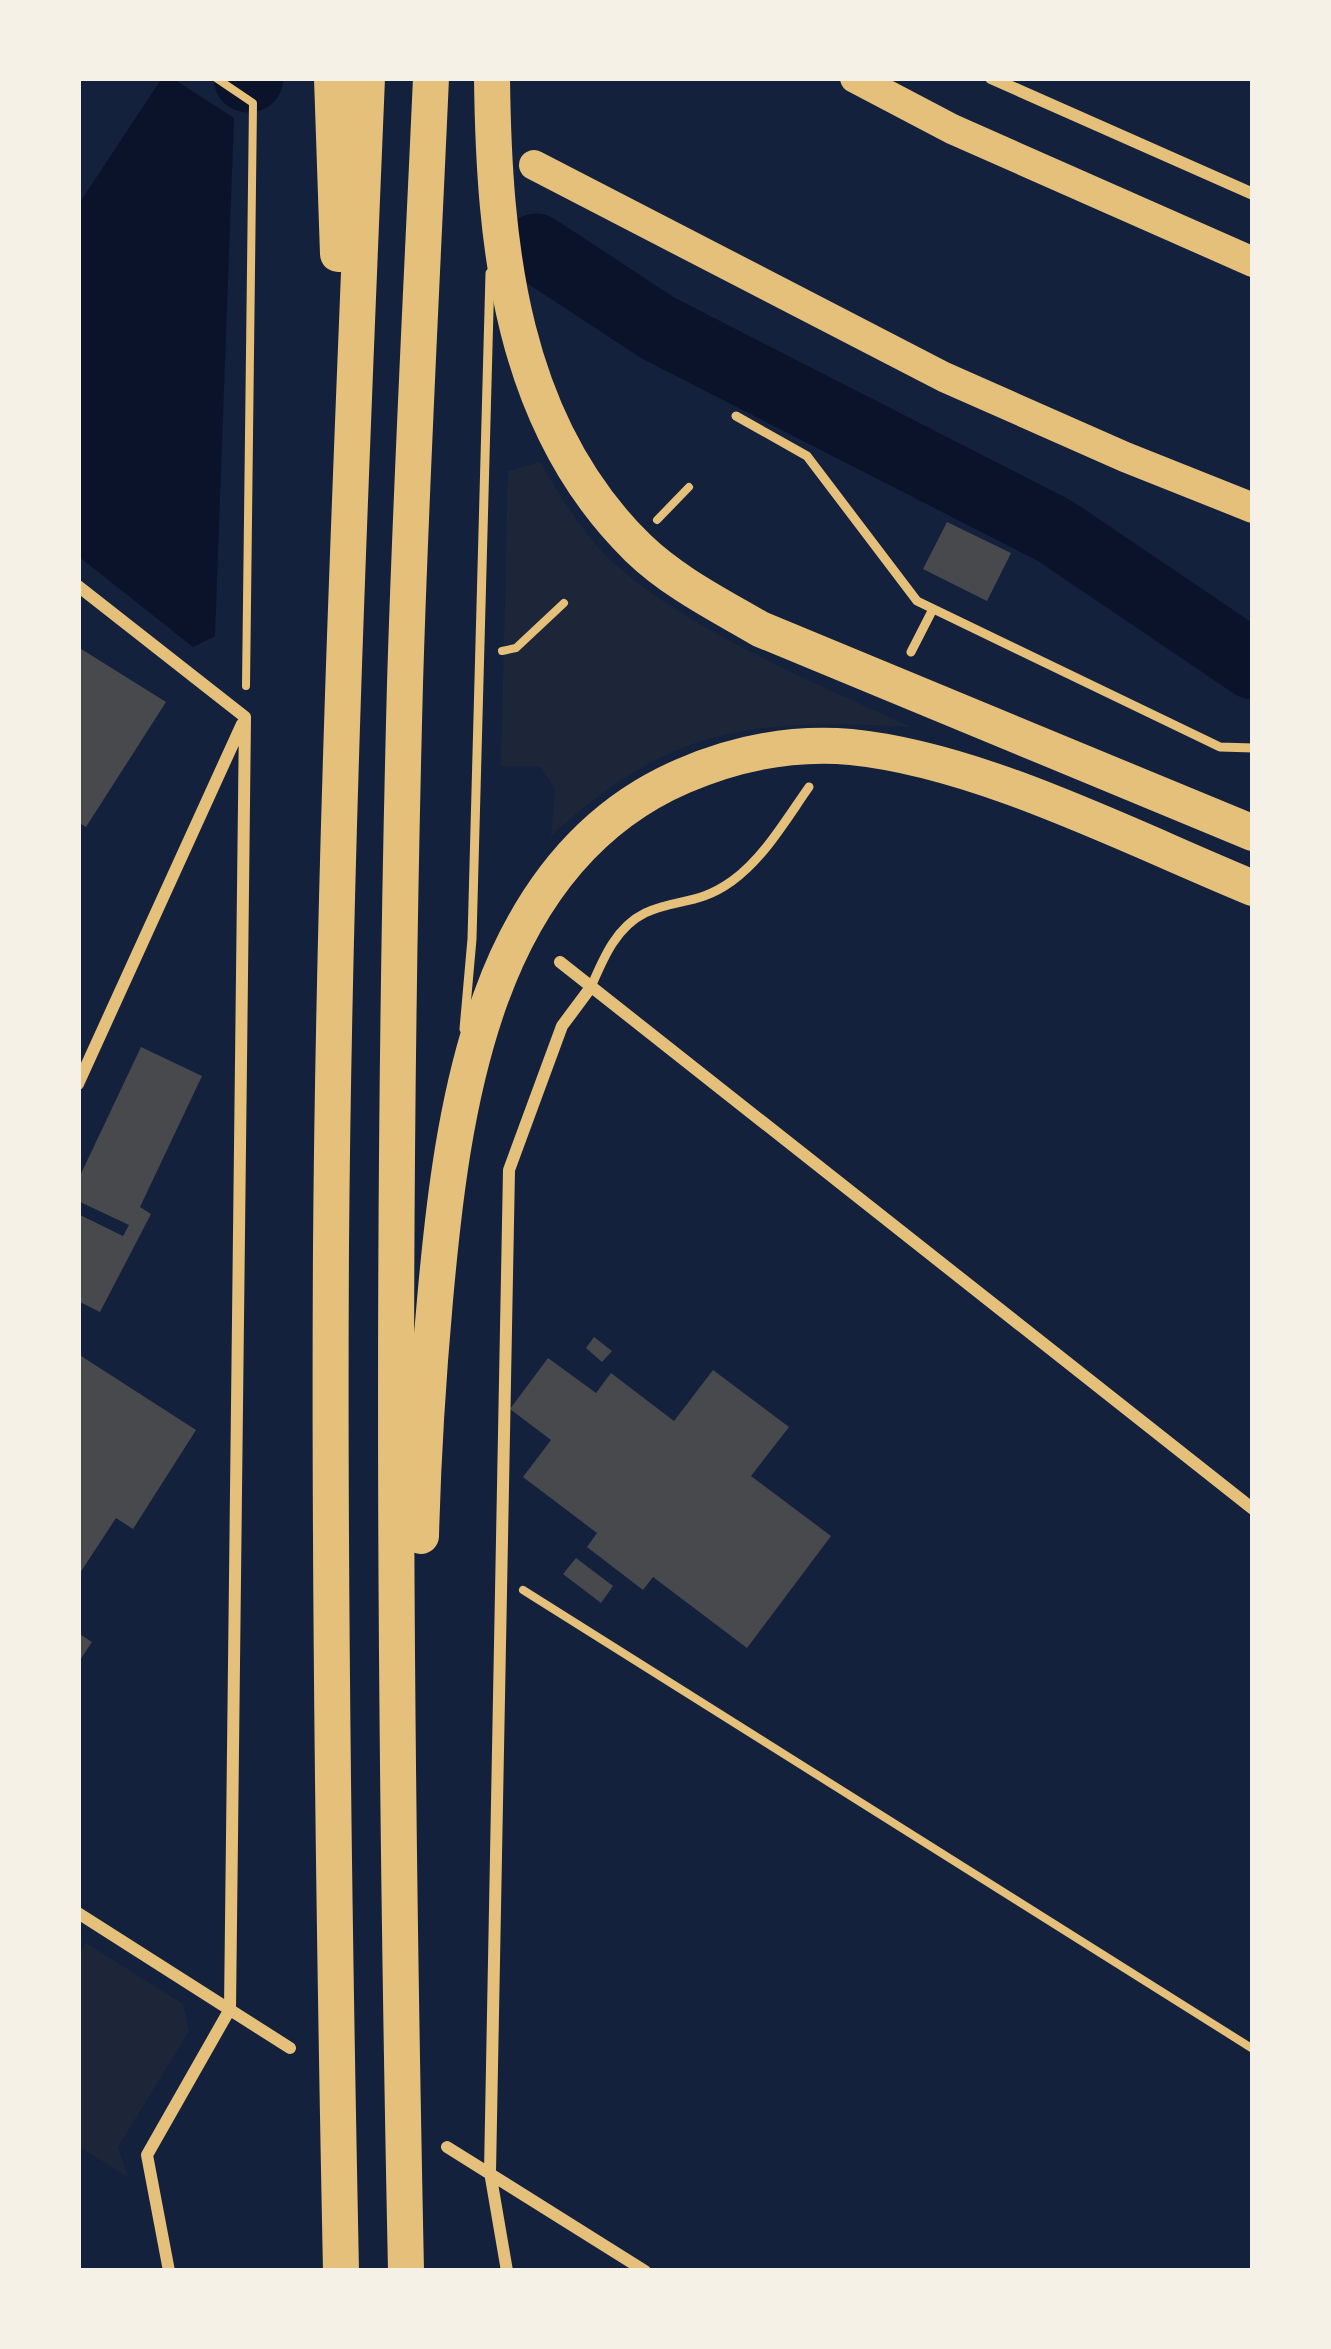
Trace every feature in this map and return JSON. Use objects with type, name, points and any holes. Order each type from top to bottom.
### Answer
[{"type":"highway","points":[[332,78],[347,545]]},
{"type":"highway","points":[[341,2271],[332,1821],[332,1242],[347,545],[367,78]]},
{"type":"highway","points":[[410,2271],[398,1873],[398,1240],[405,684],[430,78]]},
{"type":"highway","points":[[492,78],[494,177],[519,341],[536,396],[564,452],[598,503],[640,550],[700,595],[760,629],[1253,832]]},
{"type":"highway","points":[[410,2271],[420,2182],[417,1692],[431,1351],[445,1194],[480,1025],[502,967],[529,917],[564,866],[608,823],[660,786],[718,760],[782,747],[850,747],[990,779],[1253,888]]},
{"type":"main road","points":[[855,78],[952,129],[1253,262]]},
{"type":"main road","points":[[534,165],[944,376],[1125,458],[1253,508]]},
{"type":"street","points":[[991,78],[1253,194]]},
{"type":"street","points":[[78,586],[245,717]]},
{"type":"street","points":[[78,1084],[245,717]]},
{"type":"street","points":[[169,2271],[147,2155],[230,2009],[245,717]]},
{"type":"street","points":[[560,962],[1253,1509]]},
{"type":"street","points":[[507,2271],[490,2172],[509,1170],[562,1026],[591,987]]},
{"type":"street","points":[[78,1913],[290,2048]]},
{"type":"street","points":[[447,2146],[645,2271]]},
{"type":"lane","points":[[455,1137],[472,939],[494,177]]},
{"type":"lane","points":[[736,416],[807,457],[916,601],[1220,747],[1253,748]]},
{"type":"lane","points":[[910,652],[933,610]]},
{"type":"lane","points":[[591,987],[606,952],[624,929],[646,912],[704,899],[737,878],[809,787]]},
{"type":"path","points":[[216,78],[253,103],[245,717]]},
{"type":"path","points":[[656,520],[689,487]]},
{"type":"path","points":[[502,672],[502,648],[516,648],[564,603]]},
{"type":"path","points":[[501,1576],[1253,2049]]},
{"type":"shaded area","points":[[162,78],[172,78],[234,118],[215,636],[193,647],[78,556],[78,205]]},
{"type":"shaded area","points":[[540,462],[598,547],[661,600],[745,649],[911,727],[806,725],[718,737],[677,750],[636,771],[551,836],[555,789],[541,767],[501,766],[508,471]]},
{"type":"shaded area","points":[[86,1943],[183,2004],[189,2031],[118,2147],[128,2177],[78,2146],[78,1955]]},
{"type":"building","points":[[947,522],[1011,553],[987,601],[923,569]]},
{"type":"building","points":[[78,647],[166,702],[86,827],[78,822]]},
{"type":"building","points":[[141,1047],[202,1076],[140,1207],[151,1214],[100,1312],[78,1301],[78,1214],[123,1236],[129,1225],[78,1201],[78,1180]]},
{"type":"building","points":[[594,1337],[612,1351],[602,1362],[586,1348]]},
{"type":"building","points":[[78,1354],[196,1430],[133,1529],[116,1518],[78,1576]]},
{"type":"building","points":[[548,1358],[596,1393],[611,1373],[674,1421],[713,1370],[789,1427],[751,1476],[831,1536],[747,1648],[653,1577],[643,1590],[587,1547],[597,1533],[523,1477],[551,1440],[510,1409]]},
{"type":"building","points":[[576,1558],[613,1586],[601,1603],[563,1574]]},
{"type":"building","points":[[78,1633],[92,1642],[78,1663]]},
{"type":"waterway","points":[[536,248],[658,328],[1055,531],[1253,665]]}]
